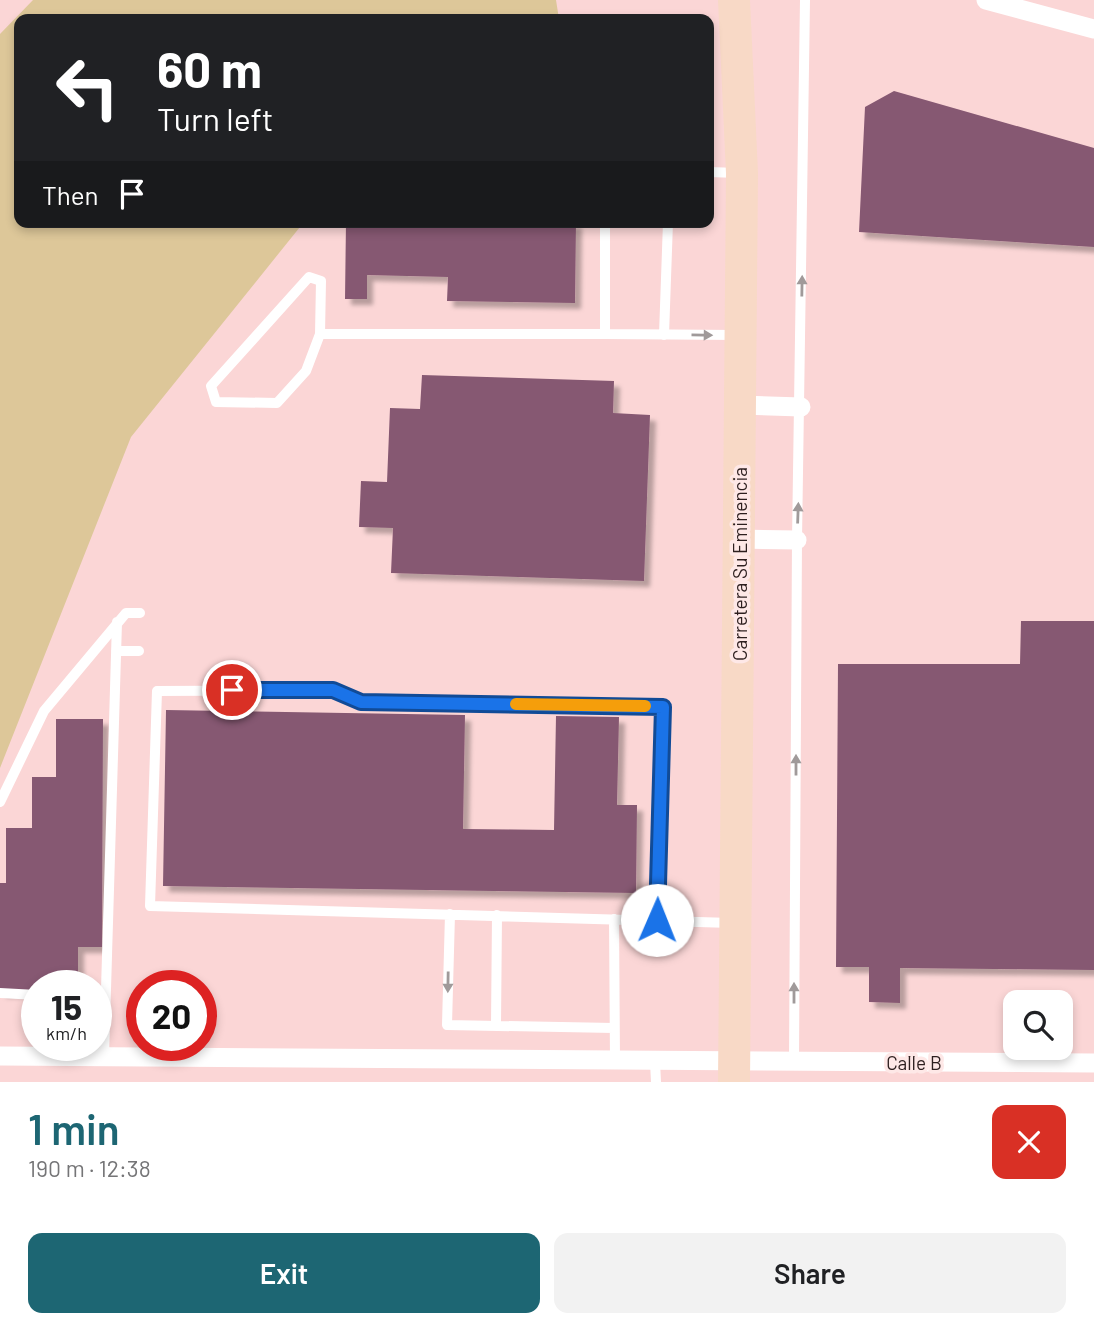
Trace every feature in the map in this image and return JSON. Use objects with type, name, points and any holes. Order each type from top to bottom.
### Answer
[{"type":"main road","name":"Carretera Su Eminencia","points":[[734,0],[734,46],[742,173],[734,1072]]},
{"type":"main road","name":"Carretera Su Eminencia","points":[[734,46],[745,0]]},
{"type":"street","points":[[986,0],[1094,29]]},
{"type":"street","points":[[740,405],[800,407]]},
{"type":"street","points":[[739,539],[797,540]]},
{"type":"street","name":"Calle B","points":[[0,1056],[21,1056]]},
{"type":"street","name":"Calle B","points":[[112,1056],[656,1062],[734,1072],[794,1061],[1094,1063]]},
{"type":"lane","points":[[794,1061],[797,540],[805,0]]},
{"type":"lane","points":[[714,172],[742,173]]},
{"type":"lane","points":[[605,228],[605,334]]},
{"type":"lane","points":[[664,335],[668,228]]},
{"type":"lane","points":[[309,277],[321,281],[320,334],[306,372],[277,402],[216,402],[211,386],[309,277]]},
{"type":"lane","points":[[320,334],[740,335]]},
{"type":"lane","points":[[0,802],[44,711],[117,622],[126,613],[140,613]]},
{"type":"lane","points":[[102,970],[117,622]]},
{"type":"lane","points":[[116,651],[139,651]]},
{"type":"lane","points":[[657,920],[663,707],[361,702],[333,690],[157,691],[150,906],[736,923]]},
{"type":"lane","points":[[450,914],[447,1025],[614,1028]]},
{"type":"lane","points":[[496,1025],[497,915]]},
{"type":"lane","points":[[614,919],[615,1061]]},
{"type":"lane","points":[[0,993],[21,994]]},
{"type":"lane","points":[[656,1062],[656,1082]]},
{"type":"shaded area","points":[[33,0],[556,0],[558,14],[19,14]]},
{"type":"shaded area","points":[[14,20],[14,228],[299,228],[131,437],[0,768],[0,34]]},
{"type":"building","points":[[894,91],[1094,148],[1094,247],[859,232],[865,107]]},
{"type":"building","points":[[346,228],[576,228],[575,303],[447,301],[448,277],[367,275],[367,299],[345,299]]},
{"type":"building","points":[[422,375],[614,381],[613,413],[650,415],[644,581],[391,573],[393,528],[359,527],[361,481],[387,482],[390,408],[420,409]]},
{"type":"building","points":[[1021,621],[1094,621],[1094,970],[900,968],[900,1003],[869,1002],[869,967],[836,967],[838,664],[1020,664]]},
{"type":"building","points":[[166,710],[465,715],[463,829],[554,830],[556,716],[619,717],[617,805],[637,805],[636,893],[163,886]]},
{"type":"building","points":[[56,719],[103,719],[102,947],[78,947],[78,970],[21,970],[21,992],[0,992],[0,883],[6,883],[6,828],[32,828],[32,777],[56,777]]},
{"type":"slow traffic","points":[[516,704],[645,706]]},
{"type":"route","points":[[232,690],[333,690],[361,702],[663,707],[657,920]]}]
